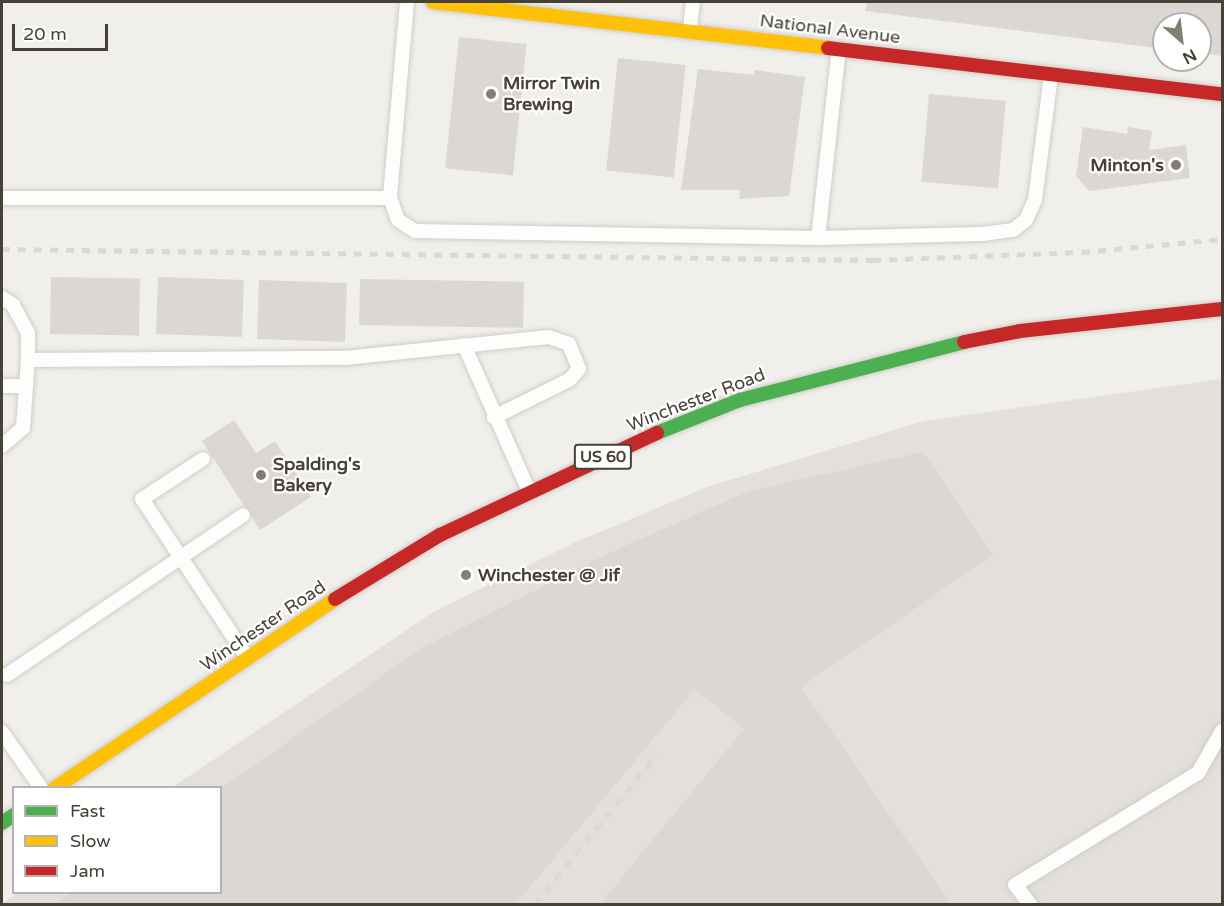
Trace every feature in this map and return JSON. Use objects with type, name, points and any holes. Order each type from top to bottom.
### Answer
[{"type":"main road","name":"National Avenue","points":[[433,2],[690,29],[1051,75],[1222,94]]},
{"type":"main road","name":"Winchester Road","points":[[58,786],[247,657],[440,535],[528,491],[740,400],[827,374],[1020,331],[1222,309]]},
{"type":"lane","points":[[407,2],[390,198],[398,220],[415,231],[819,238],[983,234],[1013,230],[1026,220],[1035,200],[1051,75]]},
{"type":"lane","points":[[690,29],[693,2]]},
{"type":"lane","points":[[819,238],[839,49]]},
{"type":"lane","points":[[2,198],[390,198]]},
{"type":"lane","points":[[2,298],[13,304],[28,333],[23,428],[2,446]]},
{"type":"lane","points":[[28,360],[345,358],[549,337],[568,344],[576,357],[579,369],[570,380],[494,417]]},
{"type":"lane","points":[[464,345],[528,491]]},
{"type":"lane","points":[[2,386],[26,386]]},
{"type":"lane","points":[[203,459],[142,500],[247,657]]},
{"type":"lane","points":[[7,675],[243,515]]},
{"type":"lane","points":[[1030,904],[1015,885],[1198,774],[1222,731]]},
{"type":"lane","points":[[2,732],[40,786]]},
{"type":"shaded area","points":[[1222,379],[1222,904],[2,904],[16,894],[222,894],[222,786],[174,786],[435,611],[576,542],[707,487],[924,421]]},
{"type":"building","points":[[867,2],[1222,2],[1222,56],[1212,55],[1212,12],[1152,12],[1152,47],[865,11]]},
{"type":"building","points":[[459,37],[527,44],[513,175],[445,168]]},
{"type":"building","points":[[618,58],[686,65],[674,177],[606,170]]},
{"type":"building","points":[[698,69],[754,75],[754,70],[805,77],[789,196],[739,199],[740,190],[681,190]]},
{"type":"building","points":[[929,94],[1006,101],[998,188],[921,182]]},
{"type":"building","points":[[1083,127],[1127,134],[1128,127],[1152,131],[1149,150],[1186,145],[1190,178],[1089,191],[1076,176]]},
{"type":"building","points":[[51,277],[140,279],[139,336],[50,334]]},
{"type":"building","points":[[158,277],[244,280],[242,337],[156,334]]},
{"type":"building","points":[[360,279],[524,282],[523,328],[359,325]]},
{"type":"building","points":[[259,280],[347,283],[345,342],[257,339]]},
{"type":"building","name":"Spalding's Bakery","points":[[234,420],[256,453],[275,441],[311,497],[260,530],[202,441]]},
{"type":"building","points":[[923,452],[993,555],[801,687],[951,904],[600,904],[744,729],[695,689],[516,904],[55,904],[69,894],[222,894],[222,788],[422,648],[609,553],[749,491]]},
{"type":"railway","points":[[2,249],[873,260],[1082,252],[1222,239]]},
{"type":"railway","points":[[535,904],[656,755]]},
{"type":"traffic: fast","points":[[657,433],[740,400],[964,342]]},
{"type":"traffic: fast","points":[[2,823],[12,816]]},
{"type":"traffic: slow","points":[[433,2],[828,48]]},
{"type":"traffic: slow","points":[[58,786],[335,599]]},
{"type":"traffic: jam","points":[[828,48],[1222,94]]},
{"type":"traffic: jam","points":[[964,342],[1020,331],[1222,309]]},
{"type":"traffic: jam","points":[[335,599],[440,535],[657,433]]},
{"type":"place","name":"Mirror Twin Brewing","points":[[491,94]]},
{"type":"place","name":"Minton's","points":[[1176,165]]},
{"type":"place","name":"Spalding's Bakery","points":[[261,475]]},
{"type":"place","name":"Winchester @ Jif","points":[[466,575]]}]
